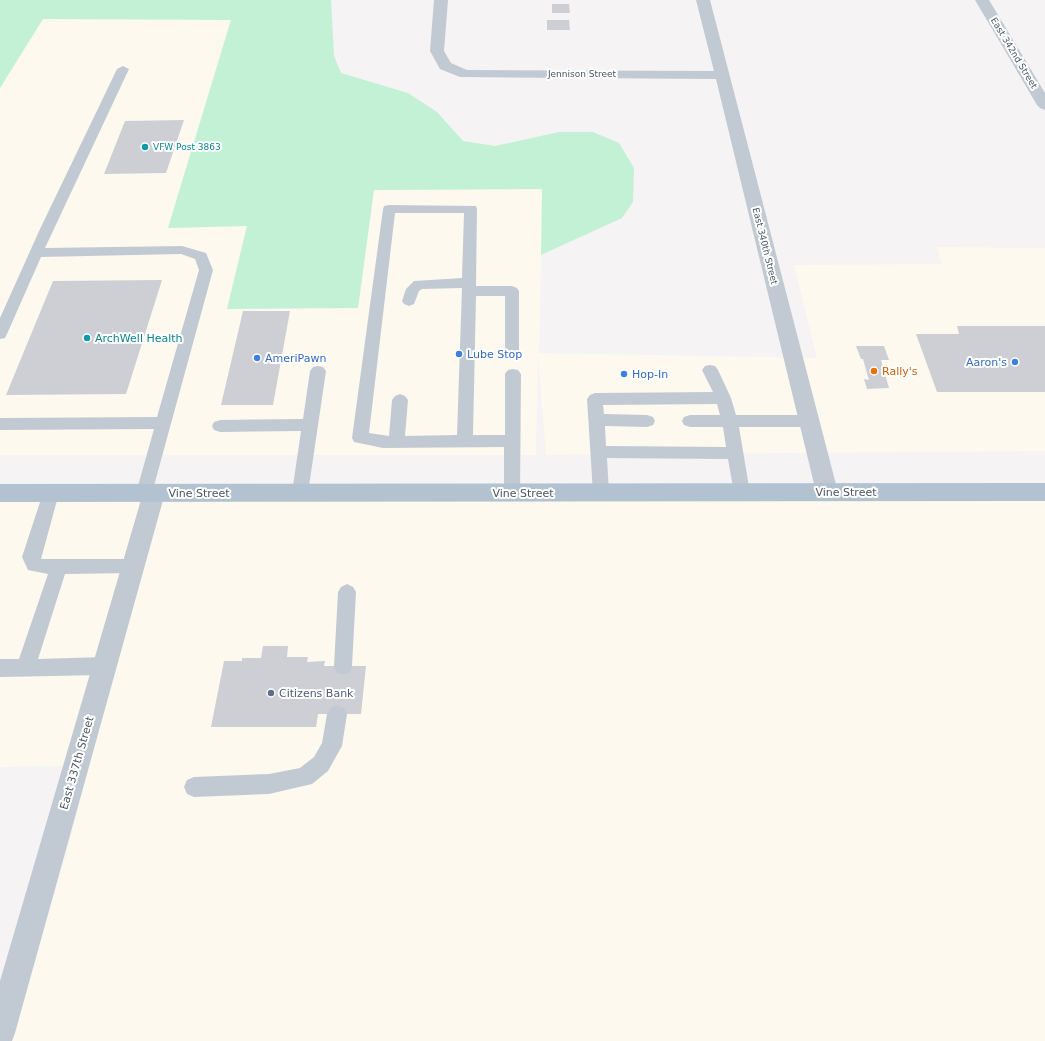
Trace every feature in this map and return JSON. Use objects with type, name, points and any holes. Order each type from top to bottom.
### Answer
[{"type":"main road","name":"Vine Street","points":[[0,493],[601,494],[1045,492]]},
{"type":"street","name":"Jennison Street","points":[[441,0],[436,51],[445,66],[464,74],[721,75]]},
{"type":"street","name":"East 340th Street","points":[[703,0],[827,492]]},
{"type":"street","name":"East 342nd Street","points":[[982,0],[1045,105]]},
{"type":"street","name":"East 337th Street","points":[[0,1033],[133,566],[149,493]]},
{"type":"lane","points":[[0,334],[124,69]]},
{"type":"lane","points":[[465,441],[471,209],[389,209],[360,438],[383,442],[512,441]]},
{"type":"lane","points":[[37,253],[182,250],[201,256],[206,270],[163,423],[149,493]]},
{"type":"lane","points":[[409,301],[412,289],[419,284],[512,291],[512,350]]},
{"type":"lane","points":[[710,370],[723,398],[730,421],[742,493]]},
{"type":"lane","points":[[300,493],[318,371]]},
{"type":"lane","points":[[512,493],[513,374]]},
{"type":"lane","points":[[601,494],[595,399],[723,398]]},
{"type":"lane","points":[[397,442],[400,400]]},
{"type":"lane","points":[[597,420],[647,421]]},
{"type":"lane","points":[[690,421],[809,421]]},
{"type":"lane","points":[[0,424],[163,423]]},
{"type":"lane","points":[[220,426],[310,425]]},
{"type":"lane","points":[[599,452],[735,453]]},
{"type":"lane","points":[[51,493],[31,557],[34,565],[59,567],[133,566]]},
{"type":"lane","points":[[26,667],[59,567]]},
{"type":"lane","points":[[343,666],[347,592]]},
{"type":"lane","points":[[0,668],[104,666]]},
{"type":"lane","points":[[194,787],[269,784],[305,778],[321,764],[332,746],[337,714]]},
{"type":"shaded area","points":[[43,19],[231,19],[168,228],[247,226],[227,309],[358,308],[374,190],[543,189],[539,353],[817,358],[794,265],[942,264],[937,247],[1045,248],[1045,451],[546,455],[538,358],[536,455],[0,455],[0,88]]},
{"type":"shaded area","points":[[0,500],[144,500],[65,766],[0,767]]},
{"type":"shaded area","points":[[158,500],[448,502],[1045,500],[1045,1041],[12,1041],[68,847]]},
{"type":"green space","points":[[0,0],[331,0],[334,56],[341,73],[408,93],[437,112],[463,141],[495,146],[559,132],[593,132],[619,143],[634,168],[633,202],[622,218],[541,255],[542,189],[374,190],[358,308],[227,309],[247,226],[168,228],[231,20],[43,19],[0,88]]},
{"type":"building","points":[[552,4],[569,4],[570,13],[552,13]]},
{"type":"building","points":[[547,20],[569,20],[570,30],[547,30]]},
{"type":"building","name":"VFW Post 3863","points":[[184,120],[166,173],[104,174],[125,121]]},
{"type":"building","name":"ArchWell Health","points":[[162,280],[126,394],[6,395],[53,281]]},
{"type":"building","name":"AmeriPawn","points":[[243,311],[290,311],[273,405],[221,405]]},
{"type":"building","points":[[957,326],[1045,326],[1045,392],[937,392],[916,334],[959,334]]},
{"type":"building","points":[[856,346],[884,346],[889,360],[881,360],[889,388],[867,389],[864,379],[869,380],[863,359],[861,359]]},
{"type":"building","points":[[263,646],[288,646],[287,657],[308,657],[307,662],[325,661],[324,666],[366,666],[361,714],[318,714],[316,727],[211,727],[224,661],[242,661],[242,658],[261,658]]},
{"type":"place","name":"VFW Post 3863","points":[[145,147]]},
{"type":"place","name":"ArchWell Health","points":[[87,338]]},
{"type":"place","name":"Lube Stop","points":[[459,354]]},
{"type":"place","name":"AmeriPawn","points":[[257,358]]},
{"type":"place","name":"Aaron's","points":[[1015,362]]},
{"type":"place","name":"Rally's","points":[[874,371]]},
{"type":"place","name":"Hop-In","points":[[624,374]]},
{"type":"place","name":"Citizens Bank","points":[[271,693]]}]
